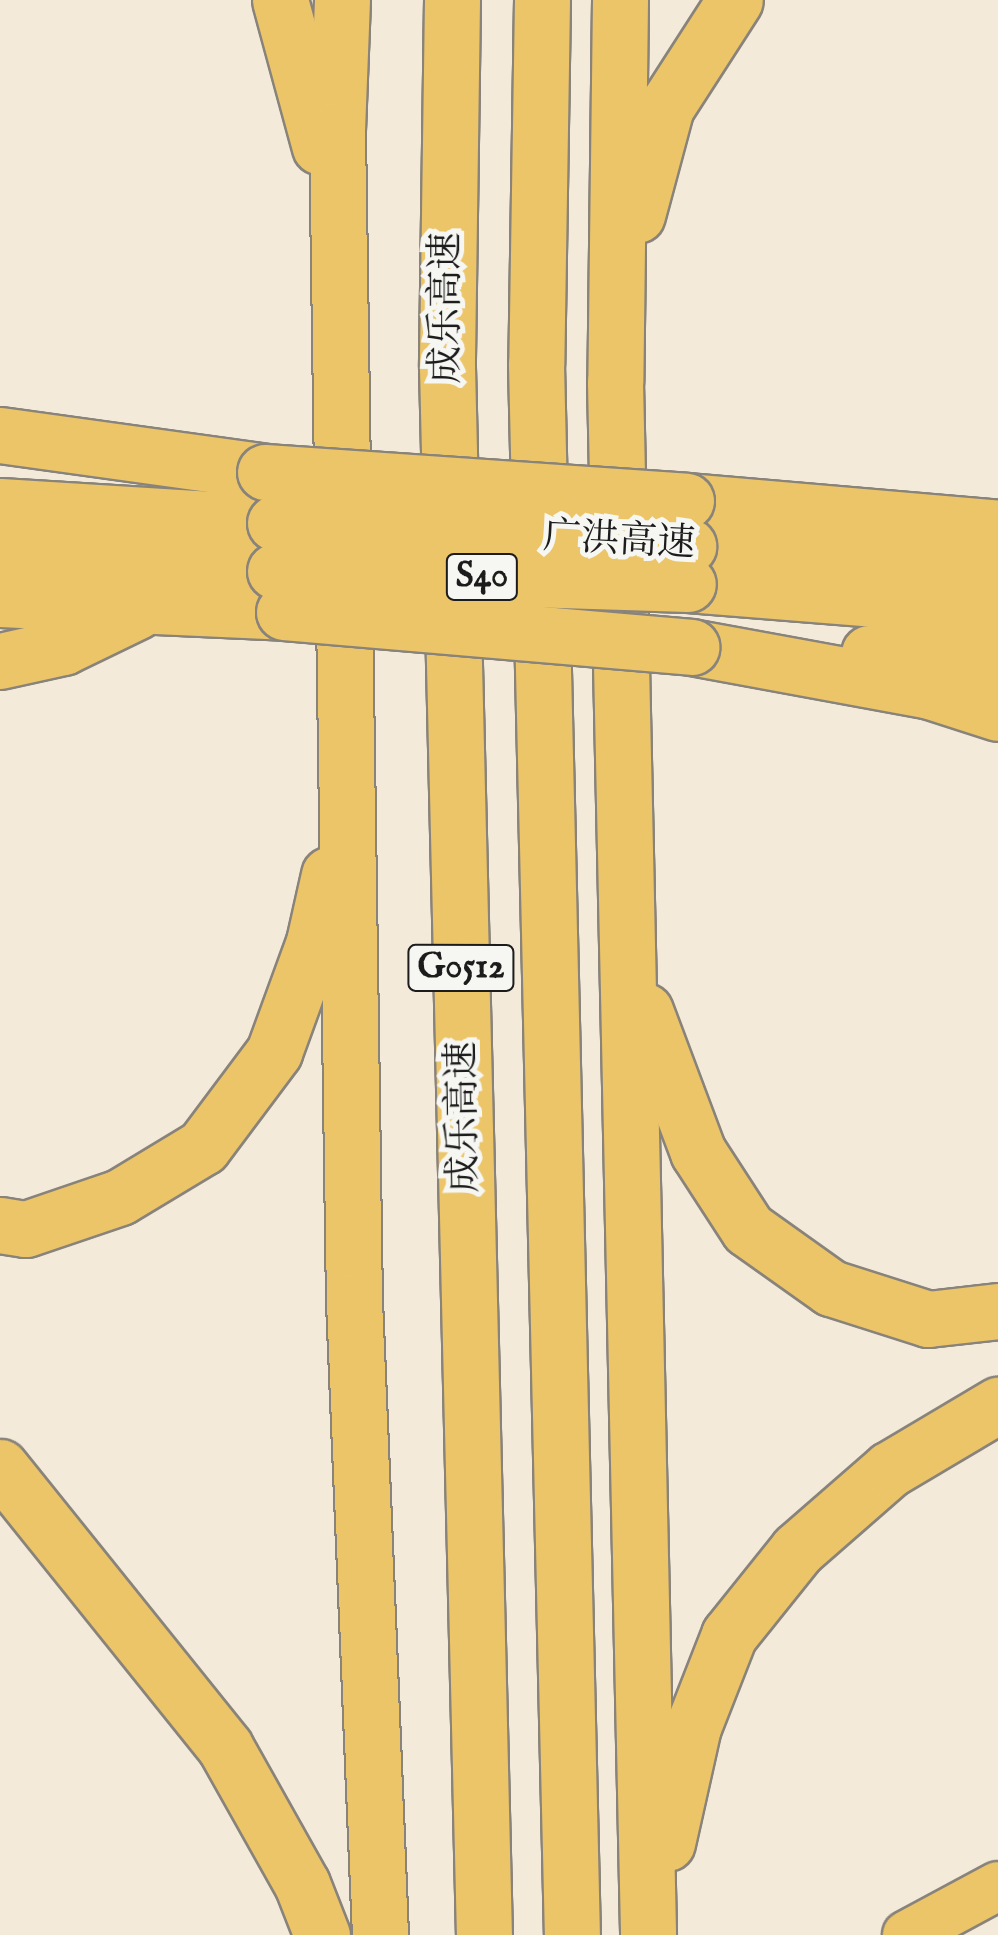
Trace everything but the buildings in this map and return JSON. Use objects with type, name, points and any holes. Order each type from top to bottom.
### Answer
[{"type":"highway","points":[[280,0],[339,218]]},
{"type":"highway","points":[[342,0],[339,218],[354,1301],[380,1935]]},
{"type":"highway","name":"成乐高速","points":[[452,0],[447,366],[484,1935]]},
{"type":"highway","name":"G0512","points":[[542,0],[536,364],[572,1935]]},
{"type":"highway","points":[[620,0],[616,296],[627,956],[657,1935]]},
{"type":"highway","points":[[616,296],[666,107],[735,0]]},
{"type":"highway","points":[[0,435],[275,544],[687,544],[792,509],[916,512],[998,500]]},
{"type":"highway","points":[[0,460],[275,544],[691,648],[930,691],[998,713]]},
{"type":"highway","name":"广洪高速","points":[[0,506],[275,544]]},
{"type":"highway","points":[[792,509],[998,528]]},
{"type":"highway","points":[[0,660],[63,647],[275,544]]},
{"type":"highway","name":"广洪高速","points":[[0,555],[275,544],[687,544],[998,566]]},
{"type":"highway","name":"广洪高速","points":[[687,544],[998,609]]},
{"type":"highway","points":[[0,598],[141,609]]},
{"type":"highway","points":[[691,648],[998,657]]},
{"type":"highway","points":[[0,1225],[26,1229],[120,1197],[202,1147],[274,1052],[314,942],[348,789]]},
{"type":"highway","points":[[627,956],[698,1152],[748,1229],[831,1288],[928,1319],[998,1311]]},
{"type":"highway","points":[[648,1935],[655,1857],[692,1727],[728,1636],[797,1550],[890,1469],[998,1405]]},
{"type":"highway","points":[[0,1467],[225,1747],[302,1884],[322,1935]]},
{"type":"main road","points":[[907,1935],[998,1886]]}]
